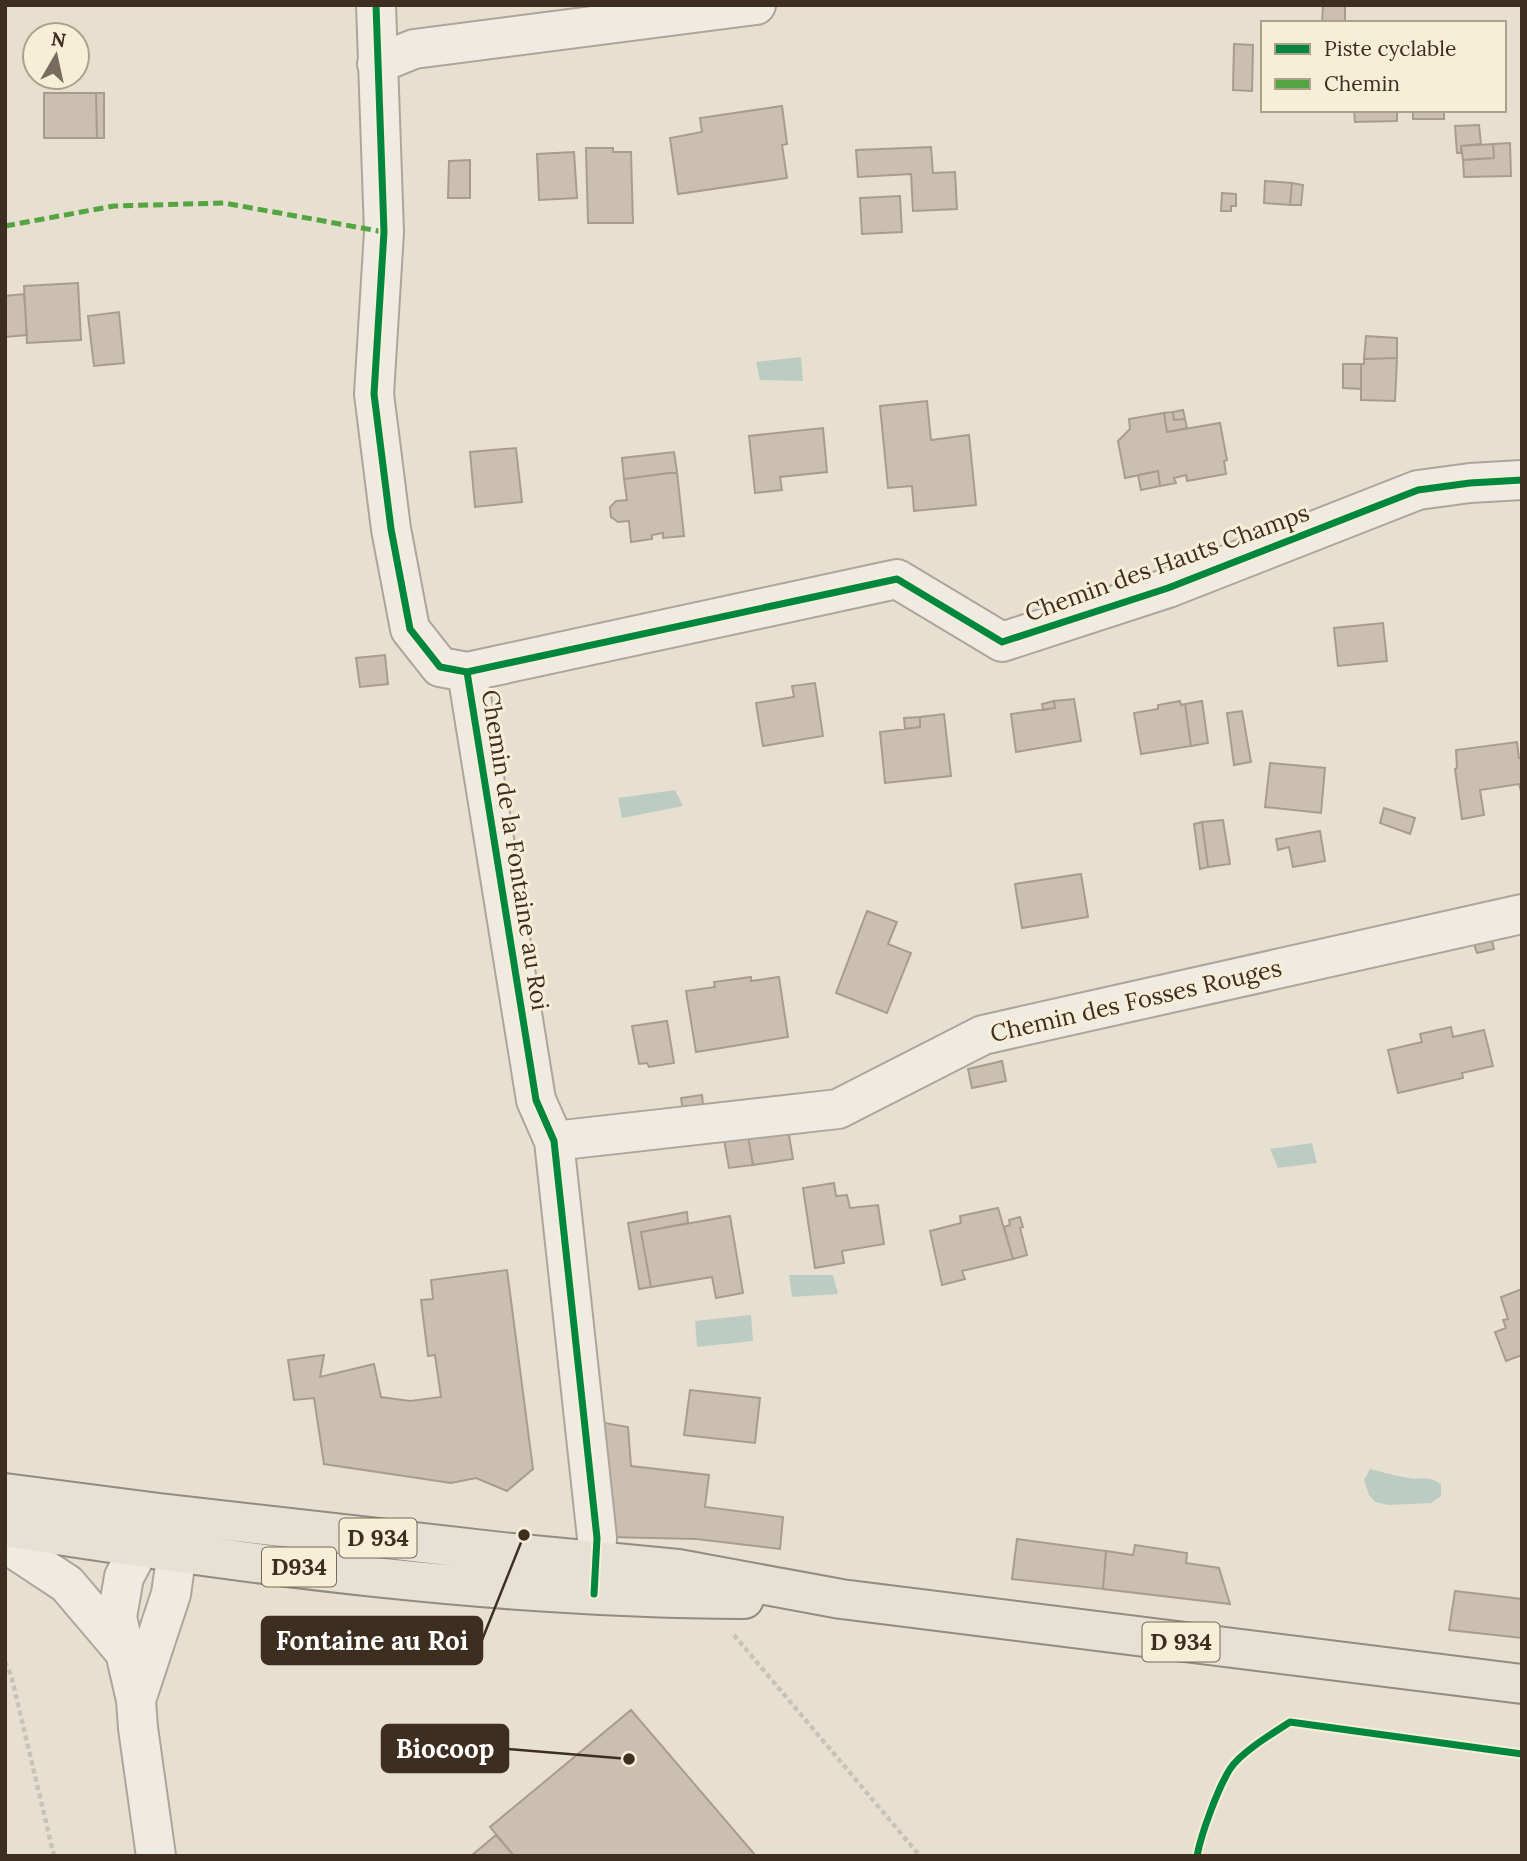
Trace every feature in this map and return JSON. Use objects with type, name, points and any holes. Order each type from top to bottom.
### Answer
[{"type":"main road","name":"D 934","points":[[5,1493],[159,1513],[595,1578],[678,1569],[841,1599],[1522,1684]]},
{"type":"main road","name":"D934","points":[[5,1527],[138,1547],[487,1589],[595,1578]]},
{"type":"street","name":"Chemin de la Fontaine au Roi","points":[[376,5],[384,232],[374,394],[391,529],[410,629],[440,667],[467,672],[536,1100],[554,1141],[597,1538],[595,1578]]},
{"type":"street","points":[[377,64],[414,49],[756,5]]},
{"type":"street","name":"Chemin des Hauts Champs","points":[[467,672],[897,579],[1002,642],[1168,588],[1418,490],[1470,483],[1522,481]]},
{"type":"street","name":"Chemin des Fosses Rouges","points":[[554,1141],[838,1109],[983,1035],[1522,914]]},
{"type":"street","points":[[156,1856],[136,1700],[117,1617],[124,1577],[138,1547],[159,1513]]},
{"type":"street","points":[[136,1700],[171,1594],[177,1552],[159,1513]]},
{"type":"street","points":[[5,1543],[67,1584],[123,1650]]},
{"type":"path","points":[[727,1626],[920,1856]]},
{"type":"path","points":[[5,1662],[15,1688],[54,1856]]},
{"type":"shaded area","points":[[801,357],[803,381],[760,380],[756,362]]},
{"type":"shaded area","points":[[675,790],[683,806],[622,818],[618,798]]},
{"type":"shaded area","points":[[1312,1143],[1317,1163],[1278,1168],[1270,1149]]},
{"type":"shaded area","points":[[789,1275],[833,1275],[838,1294],[792,1297]]},
{"type":"shaded area","points":[[751,1315],[753,1341],[697,1347],[695,1321]]},
{"type":"shaded area","points":[[1370,1469],[1409,1478],[1434,1480],[1441,1485],[1441,1496],[1431,1503],[1388,1505],[1375,1502],[1369,1495],[1364,1480]]},
{"type":"building","points":[[1323,5],[1345,5],[1345,21],[1322,21]]},
{"type":"building","points":[[1234,44],[1253,45],[1252,91],[1233,90]]},
{"type":"building","points":[[44,93],[96,93],[97,138],[44,138]]},
{"type":"building","points":[[96,93],[104,93],[104,138],[97,138]]},
{"type":"building","points":[[782,106],[787,144],[782,145],[787,178],[678,194],[670,138],[702,132],[700,118]]},
{"type":"building","points":[[1354,112],[1397,112],[1397,121],[1355,122]]},
{"type":"building","points":[[1413,112],[1444,112],[1444,119],[1413,119]]},
{"type":"building","points":[[1479,125],[1481,144],[1461,146],[1461,153],[1457,153],[1455,126]]},
{"type":"building","points":[[1510,143],[1511,176],[1464,177],[1463,160],[1494,158],[1493,144]]},
{"type":"building","points":[[1493,144],[1494,158],[1463,160],[1461,146]]},
{"type":"building","points":[[931,147],[933,173],[955,172],[957,209],[913,211],[911,174],[858,177],[856,150]]},
{"type":"building","points":[[586,148],[613,148],[613,152],[631,152],[633,223],[588,223]]},
{"type":"building","points":[[574,152],[577,198],[539,200],[537,154]]},
{"type":"building","points":[[470,160],[470,198],[448,198],[449,161]]},
{"type":"building","points":[[1265,181],[1292,183],[1290,205],[1264,203]]},
{"type":"building","points":[[1292,183],[1303,185],[1301,205],[1290,205]]},
{"type":"building","points":[[1222,193],[1236,194],[1236,206],[1231,206],[1231,211],[1221,211]]},
{"type":"building","points":[[900,196],[902,232],[862,234],[860,198]]},
{"type":"building","points":[[78,283],[81,340],[27,343],[24,286]]},
{"type":"building","points":[[24,294],[27,335],[5,337],[5,296]]},
{"type":"building","points":[[119,312],[124,363],[94,366],[88,316]]},
{"type":"building","points":[[1366,336],[1397,338],[1397,358],[1364,359]]},
{"type":"building","points":[[1397,358],[1395,401],[1361,400],[1361,364],[1364,364],[1364,359]]},
{"type":"building","points":[[1343,364],[1361,364],[1361,389],[1343,388]]},
{"type":"building","points":[[927,401],[931,440],[969,435],[976,505],[914,511],[912,486],[888,488],[880,406]]},
{"type":"building","points":[[1183,410],[1185,419],[1174,420],[1173,412]]},
{"type":"building","points":[[1173,412],[1174,420],[1185,419],[1187,428],[1167,432],[1164,413]]},
{"type":"building","points":[[1164,413],[1167,432],[1220,423],[1227,460],[1224,461],[1226,474],[1187,481],[1186,475],[1174,478],[1176,483],[1160,486],[1158,471],[1125,478],[1118,441],[1130,429],[1129,419]]},
{"type":"building","points":[[823,428],[827,472],[780,477],[782,490],[755,493],[749,436]]},
{"type":"building","points":[[516,448],[522,502],[475,507],[470,452]]},
{"type":"building","points":[[674,452],[677,472],[624,479],[622,458]]},
{"type":"building","points":[[1158,471],[1160,486],[1141,490],[1138,475]]},
{"type":"building","points":[[677,472],[684,536],[663,538],[663,533],[652,535],[652,539],[631,542],[629,521],[618,522],[611,517],[610,507],[616,501],[627,500],[624,479]]},
{"type":"building","points":[[1383,623],[1387,661],[1338,666],[1334,628]]},
{"type":"building","points":[[385,655],[388,684],[360,687],[356,658]]},
{"type":"building","points":[[815,683],[823,736],[763,746],[756,703],[794,697],[792,686]]},
{"type":"building","points":[[1074,699],[1081,741],[1016,752],[1011,714],[1055,708],[1054,701]]},
{"type":"building","points":[[1054,701],[1055,708],[1043,710],[1042,704]]},
{"type":"building","points":[[1180,701],[1181,705],[1185,704],[1191,746],[1141,754],[1134,713],[1158,709],[1158,705]]},
{"type":"building","points":[[1202,701],[1208,743],[1191,746],[1185,704]]},
{"type":"building","points":[[1242,711],[1251,762],[1234,765],[1227,713]]},
{"type":"building","points":[[944,714],[951,776],[885,783],[880,732],[920,727],[920,717]]},
{"type":"building","points":[[920,717],[920,727],[905,729],[904,718]]},
{"type":"building","points":[[1517,742],[1519,758],[1522,758],[1522,795],[1519,784],[1480,790],[1484,815],[1462,819],[1455,769],[1456,750]]},
{"type":"building","points":[[1270,763],[1325,768],[1321,813],[1265,807]]},
{"type":"building","points":[[1384,808],[1415,818],[1410,834],[1380,823]]},
{"type":"building","points":[[1223,820],[1230,864],[1208,867],[1202,822]]},
{"type":"building","points":[[1202,822],[1208,867],[1200,869],[1194,824]]},
{"type":"building","points":[[1320,831],[1325,861],[1293,867],[1289,847],[1278,850],[1276,839]]},
{"type":"building","points":[[1081,874],[1088,917],[1022,928],[1015,884]]},
{"type":"building","points":[[867,911],[897,922],[888,944],[911,953],[887,1013],[836,993]]},
{"type":"building","points":[[1492,940],[1494,949],[1477,953],[1474,944]]},
{"type":"building","points":[[751,977],[751,981],[779,977],[788,1037],[696,1052],[686,991],[715,987],[714,982]]},
{"type":"building","points":[[667,1021],[674,1063],[649,1067],[647,1063],[639,1064],[632,1026]]},
{"type":"building","points":[[1451,1027],[1453,1037],[1484,1030],[1493,1066],[1462,1073],[1463,1078],[1398,1093],[1388,1050],[1422,1042],[1420,1034]]},
{"type":"building","points":[[1002,1061],[1006,1081],[972,1088],[968,1069]]},
{"type":"building","points":[[702,1095],[703,1105],[683,1110],[681,1098]]},
{"type":"building","points":[[788,1129],[793,1159],[753,1165],[748,1136]]},
{"type":"building","points":[[748,1136],[753,1165],[729,1168],[724,1140]]},
{"type":"building","points":[[834,1183],[836,1196],[847,1195],[850,1208],[878,1205],[884,1244],[842,1251],[844,1263],[815,1268],[803,1188]]},
{"type":"building","points":[[998,1208],[1013,1259],[962,1271],[965,1279],[942,1285],[930,1231],[961,1223],[960,1216]]},
{"type":"building","points":[[687,1212],[688,1223],[641,1232],[651,1287],[639,1289],[628,1223]]},
{"type":"building","points":[[730,1216],[743,1293],[716,1298],[712,1277],[651,1287],[641,1232]]},
{"type":"building","points":[[1020,1217],[1027,1255],[1013,1259],[1004,1227],[1010,1225],[1009,1220]]},
{"type":"building","points":[[507,1270],[533,1469],[507,1491],[476,1478],[451,1483],[324,1464],[314,1398],[294,1400],[288,1360],[324,1355],[320,1377],[374,1364],[381,1397],[410,1401],[441,1397],[435,1355],[428,1356],[421,1300],[433,1299],[431,1280]]},
{"type":"building","points":[[1522,1289],[1522,1355],[1506,1361],[1495,1332],[1506,1328],[1503,1320],[1508,1319],[1501,1297]]},
{"type":"building","points":[[690,1390],[760,1398],[755,1443],[684,1435]]},
{"type":"building","points":[[593,1421],[628,1427],[631,1466],[709,1475],[705,1507],[783,1517],[780,1549],[696,1539],[609,1537]]},
{"type":"building","points":[[1017,1539],[1106,1551],[1103,1589],[1012,1579]]},
{"type":"building","points":[[1135,1545],[1187,1553],[1186,1563],[1219,1568],[1230,1604],[1103,1589],[1106,1551],[1133,1555]]},
{"type":"building","points":[[1455,1591],[1522,1599],[1522,1638],[1449,1630]]},
{"type":"building","points":[[631,1710],[756,1856],[514,1856],[490,1827]]},
{"type":"building","points":[[496,1835],[514,1856],[471,1856]]},
{"type":"marked path","points":[[5,226],[114,206],[224,203],[384,232]]},
{"type":"cycle path","points":[[376,5],[384,232],[374,394],[391,529],[410,629],[440,667],[467,672],[536,1100],[554,1141],[597,1538],[594,1594]]},
{"type":"cycle path","points":[[467,672],[897,579],[1002,642],[1168,588],[1418,490],[1522,480]]},
{"type":"cycle path","points":[[1197,1856],[1210,1811],[1230,1769],[1249,1750],[1290,1722],[1522,1754]]},
{"type":"place","name":"Fontaine au Roi","points":[[524,1535]]},
{"type":"place","name":"Biocoop","points":[[629,1759]]}]
